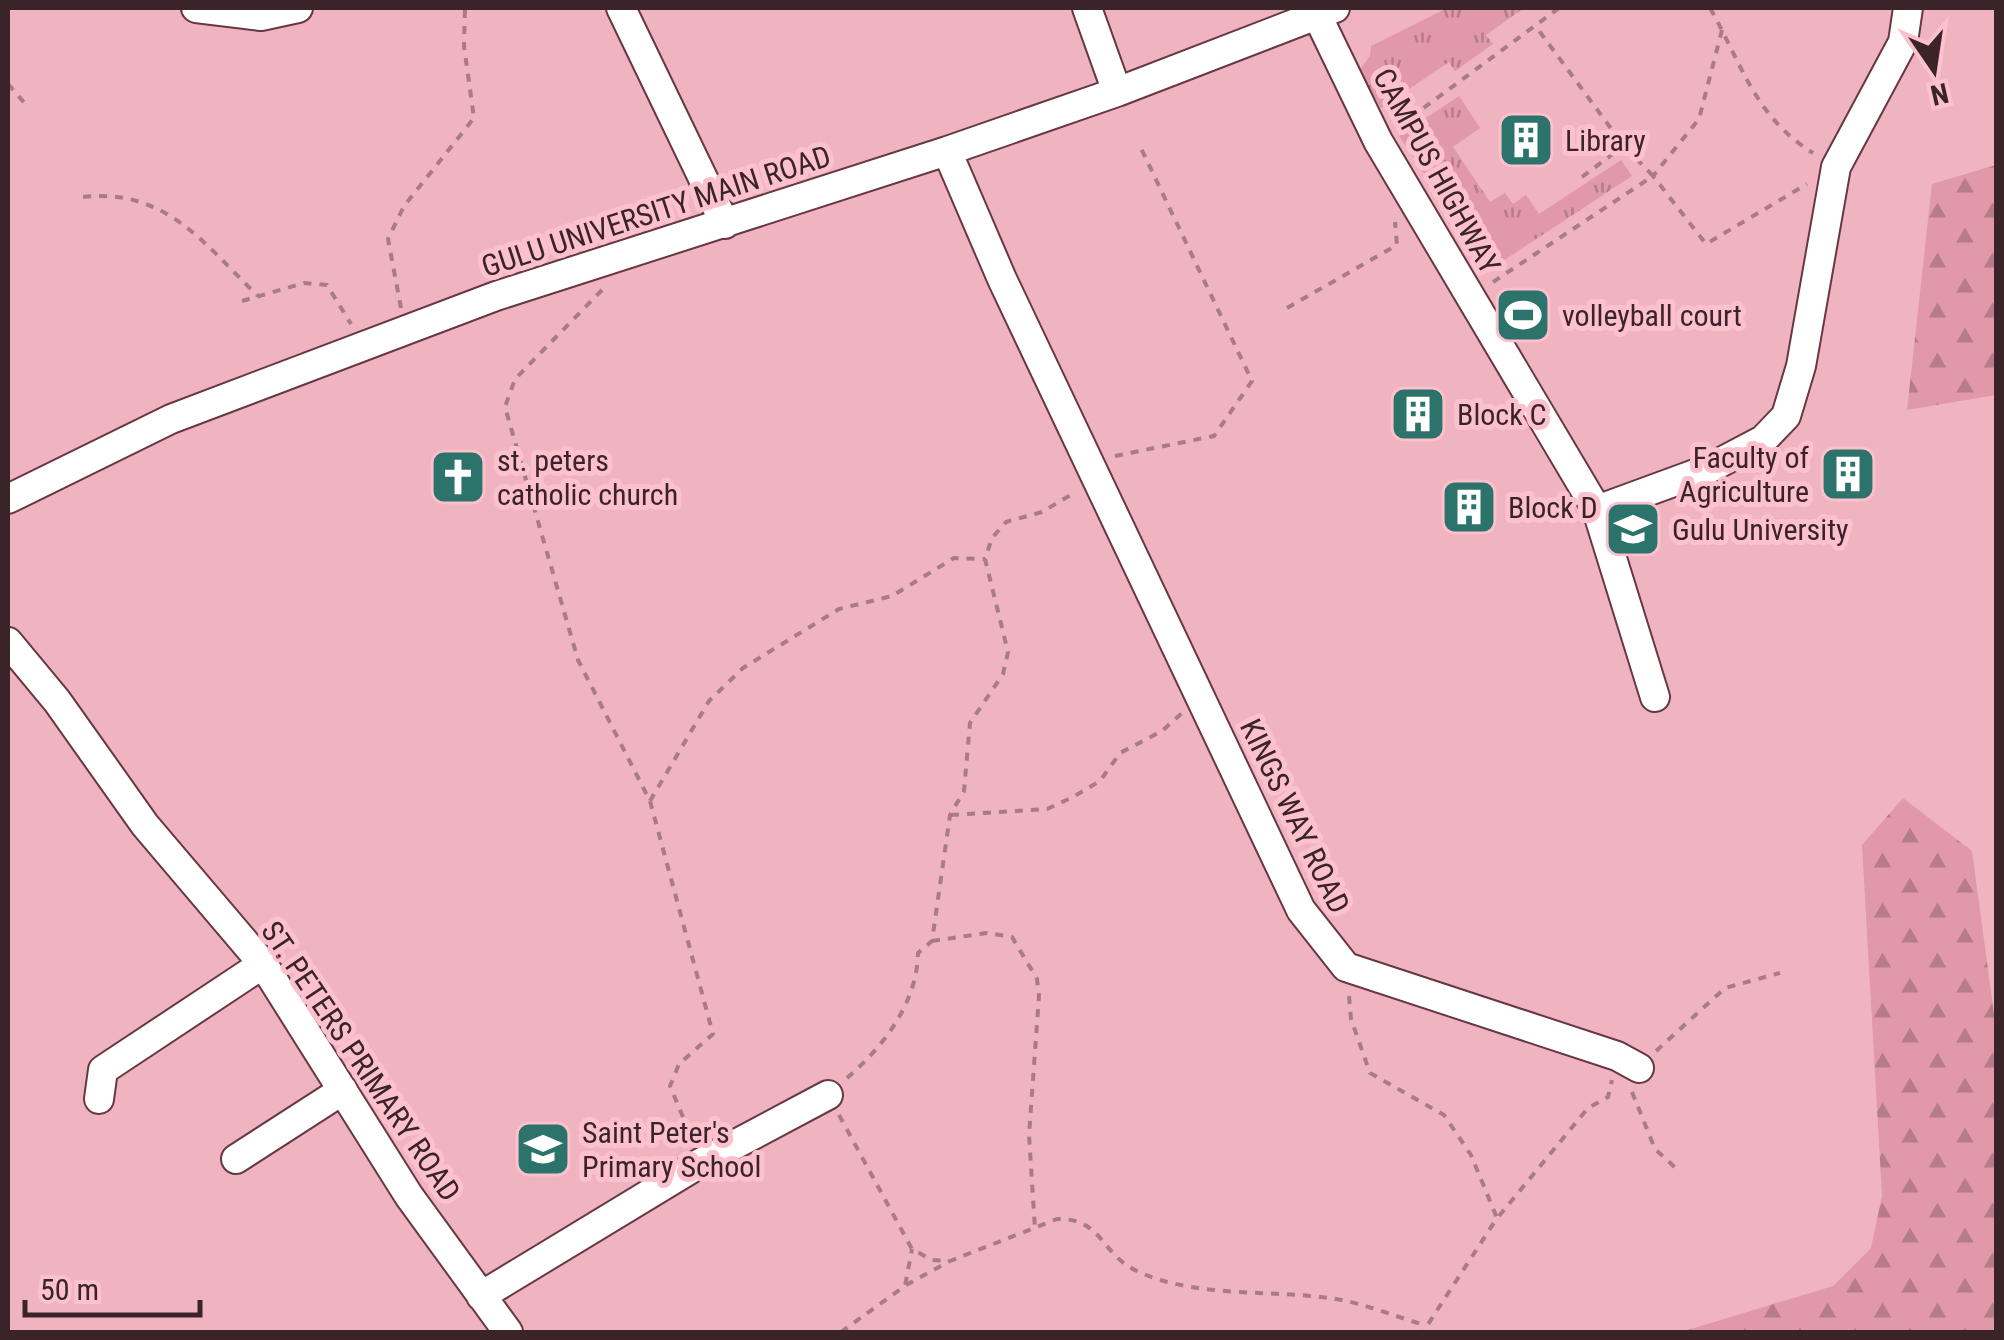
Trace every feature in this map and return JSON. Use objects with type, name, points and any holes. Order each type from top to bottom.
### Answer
[{"type":"street","points":[[196,8],[261,16],[298,8]]},
{"type":"street","points":[[622,8],[725,224]]},
{"type":"street","points":[[1087,8],[1117,92]]},
{"type":"street","points":[[1596,510],[1706,470],[1762,440],[1786,416],[1800,366],[1836,167],[1903,42],[1908,8]]},
{"type":"street","name":"GULU UNIVERSITY MAIN ROAD","points":[[8,499],[171,420],[496,296],[947,151],[1117,92],[1326,11]]},
{"type":"street","name":"CAMPUS HIGHWAY","points":[[1326,11],[1378,141],[1596,510],[1655,697]]},
{"type":"street","name":"KINGS WAY ROAD","points":[[947,151],[1302,910],[1346,967]]},
{"type":"street","name":"ST. PETERS PRIMARY ROAD","points":[[8,642],[146,825],[263,964],[409,1196],[508,1332]]},
{"type":"street","points":[[99,1099],[104,1070],[263,964]]},
{"type":"street","points":[[1346,967],[1628,1062]]},
{"type":"street","points":[[236,1159],[343,1090]]},
{"type":"street","points":[[481,1296],[702,1162],[828,1095]]},
{"type":"path","points":[[402,333],[400,292],[388,239],[404,206],[474,118],[464,46],[465,8]]},
{"type":"path","points":[[1378,141],[1560,8]]},
{"type":"path","points":[[1537,28],[1624,146],[1706,244],[1836,167],[1788,136],[1746,85],[1710,8]]},
{"type":"path","points":[[1470,298],[1653,176],[1698,120],[1722,30]]},
{"type":"path","points":[[8,84],[28,107]]},
{"type":"path","points":[[932,940],[950,815],[964,791],[970,723],[1003,674],[1008,652],[985,559],[992,538],[1006,522],[1042,512],[1095,471],[1214,436],[1252,382],[1139,144]]},
{"type":"path","points":[[1582,176],[1624,146]]},
{"type":"path","points":[[82,197],[116,193],[154,204],[200,240],[258,296]]},
{"type":"path","points":[[1287,308],[1397,245],[1395,213]]},
{"type":"path","points":[[242,301],[304,283],[327,285],[364,345]]},
{"type":"path","points":[[606,286],[515,379],[505,407],[578,660],[650,801],[714,1034],[679,1064],[670,1086],[702,1162]]},
{"type":"path","points":[[650,801],[709,701],[743,668],[840,609],[892,596],[954,558],[985,559]]},
{"type":"path","points":[[950,815],[1047,808],[1073,798],[1100,781],[1120,753],[1162,732],[1200,697]]},
{"type":"path","points":[[950,1261],[932,1260],[912,1249],[828,1095],[880,1048],[917,979],[918,952],[932,940],[987,933],[1012,937],[1037,980],[1029,1135],[1034,1228]]},
{"type":"path","points":[[1346,967],[1351,1019],[1370,1072],[1395,1091],[1431,1106],[1452,1124],[1471,1156],[1498,1218]]},
{"type":"path","points":[[1423,1332],[1498,1218],[1588,1108],[1608,1097],[1628,1062],[1725,988],[1780,973]]},
{"type":"path","points":[[1628,1062],[1655,1149],[1680,1172]]},
{"type":"path","points":[[841,1332],[905,1286],[950,1261],[1057,1219],[1089,1224],[1110,1252],[1137,1272],[1227,1293],[1336,1299],[1425,1326]]},
{"type":"path","points":[[905,1286],[912,1249]]},
{"type":"green space","points":[[1447,8],[1524,8],[1486,35],[1493,44],[1455,71],[1449,62],[1381,108],[1359,71],[1370,56],[1371,46]]},
{"type":"green space","points":[[1459,96],[1480,128],[1453,147],[1490,202],[1505,193],[1513,204],[1526,195],[1539,214],[1621,160],[1632,176],[1489,270],[1399,136]]},
{"type":"green space","points":[[1996,165],[1996,395],[1907,410],[1932,184]]},
{"type":"green space","name":"volleyball court","points":[[1523,289],[1548,325],[1524,341],[1499,305]]},
{"type":"green space","points":[[1903,798],[1972,851],[1996,1029],[1996,1332],[1681,1332],[1833,1286],[1871,1248],[1882,1196],[1862,845]]},
{"type":"place","name":"Library","points":[[1526,140]]},
{"type":"place","name":"volleyball court","points":[[1523,315]]},
{"type":"place","name":"Block C","points":[[1418,414]]},
{"type":"place","name":"Faculty of Agriculture","points":[[1848,474]]},
{"type":"place","name":"st. peters catholic church","points":[[458,477]]},
{"type":"place","name":"Block D","points":[[1469,507]]},
{"type":"place","name":"Gulu University","points":[[1633,529]]},
{"type":"place","name":"Saint Peter's Primary School","points":[[543,1149]]}]
